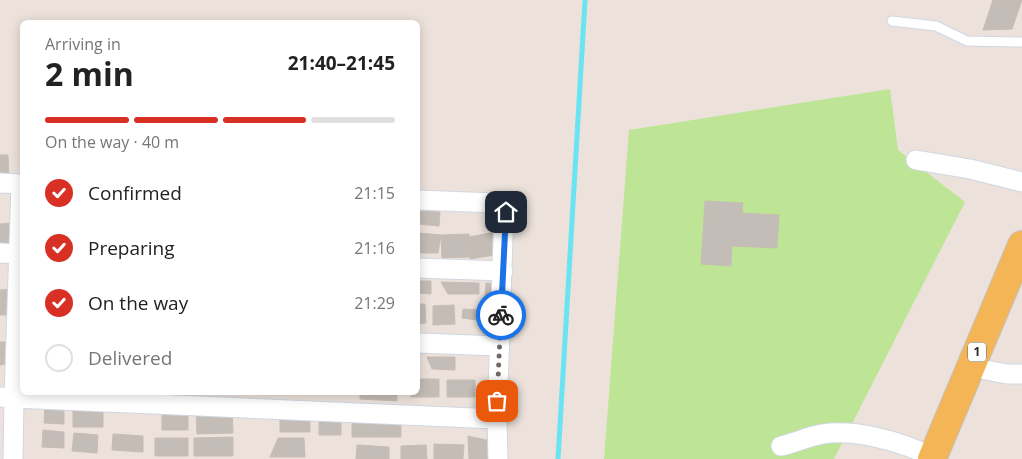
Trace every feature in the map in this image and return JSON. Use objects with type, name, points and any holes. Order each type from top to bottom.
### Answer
[{"type":"main road","name":"1","points":[[932,458],[1022,246]]},
{"type":"street","points":[[916,160],[970,169],[1022,182]]},
{"type":"street","points":[[0,184],[20,184]]},
{"type":"street","points":[[420,200],[500,204],[506,212],[499,346],[498,459]]},
{"type":"street","points":[[0,253],[20,254]]},
{"type":"street","points":[[13,459],[7,398],[20,263]]},
{"type":"street","points":[[420,268],[503,271]]},
{"type":"street","points":[[420,343],[499,346]]},
{"type":"street","points":[[970,367],[1007,374],[1022,374]]},
{"type":"street","points":[[7,398],[497,419]]},
{"type":"street","points":[[781,446],[825,434],[854,435],[911,446],[932,458]]},
{"type":"lane","points":[[892,22],[936,26],[967,41],[1022,42]]},
{"type":"green space","points":[[890,89],[898,150],[965,202],[834,459],[604,459],[629,130]]},
{"type":"building","points":[[993,0],[1022,0],[1012,29],[983,30]]},
{"type":"building","points":[[0,155],[8,155],[9,178],[0,179]]},
{"type":"building","points":[[705,201],[743,203],[742,213],[779,215],[777,248],[732,246],[731,266],[701,264]]},
{"type":"building","points":[[420,211],[440,212],[439,226],[420,224]]},
{"type":"building","points":[[12,223],[13,245],[0,245],[0,224]]},
{"type":"building","points":[[500,231],[501,254],[470,259],[469,237]]},
{"type":"building","points":[[420,233],[441,235],[438,253],[420,253]]},
{"type":"building","points":[[469,234],[469,257],[442,258],[441,235]]},
{"type":"building","points":[[420,281],[431,281],[431,294],[420,293]]},
{"type":"building","points":[[441,282],[479,283],[479,294],[448,294]]},
{"type":"building","points":[[486,283],[498,284],[497,296],[485,296]]},
{"type":"building","points":[[12,289],[13,315],[0,315],[0,290]]},
{"type":"building","points":[[485,302],[499,302],[498,325],[483,324]]},
{"type":"building","points":[[420,304],[425,304],[426,323],[420,324]]},
{"type":"building","points":[[454,305],[455,324],[433,325],[433,306]]},
{"type":"building","points":[[463,309],[477,310],[477,320],[462,318]]},
{"type":"building","points":[[0,342],[7,342],[7,364],[0,365]]},
{"type":"building","points":[[427,357],[455,357],[455,370],[432,369]]},
{"type":"building","points":[[420,379],[439,379],[439,397],[411,397],[411,395],[420,395]]},
{"type":"building","points":[[447,380],[475,380],[475,397],[447,397]]},
{"type":"building","points":[[360,395],[397,395],[397,401],[360,399]]},
{"type":"building","points":[[45,406],[64,407],[64,424],[44,423]]},
{"type":"building","points":[[103,408],[103,427],[73,427],[73,409]]},
{"type":"building","points":[[232,410],[233,433],[197,434],[196,411]]},
{"type":"building","points":[[162,412],[188,412],[188,430],[162,430]]},
{"type":"building","points":[[280,414],[310,414],[310,432],[280,432]]},
{"type":"building","points":[[319,415],[341,415],[341,435],[319,435]]},
{"type":"building","points":[[352,416],[401,416],[401,437],[352,437]]},
{"type":"building","points":[[43,430],[64,432],[64,448],[42,447]]},
{"type":"building","points":[[74,433],[98,435],[97,453],[72,451]]},
{"type":"building","points":[[113,434],[143,436],[143,452],[112,450]]},
{"type":"building","points":[[468,436],[491,441],[492,459],[469,459]]},
{"type":"building","points":[[233,437],[233,456],[194,456],[194,438]]},
{"type":"building","points":[[155,438],[188,438],[188,456],[155,456]]},
{"type":"building","points":[[278,438],[304,438],[305,457],[270,457]]},
{"type":"building","points":[[434,444],[464,445],[463,459],[434,459]]},
{"type":"building","points":[[357,445],[389,447],[389,459],[356,459]]},
{"type":"building","points":[[426,445],[427,459],[401,459],[401,446]]},
{"type":"waterway","points":[[558,459],[585,0]]},
{"type":"way so far","points":[[497,401],[501,315]]},
{"type":"route","points":[[501,315],[506,212]]}]
